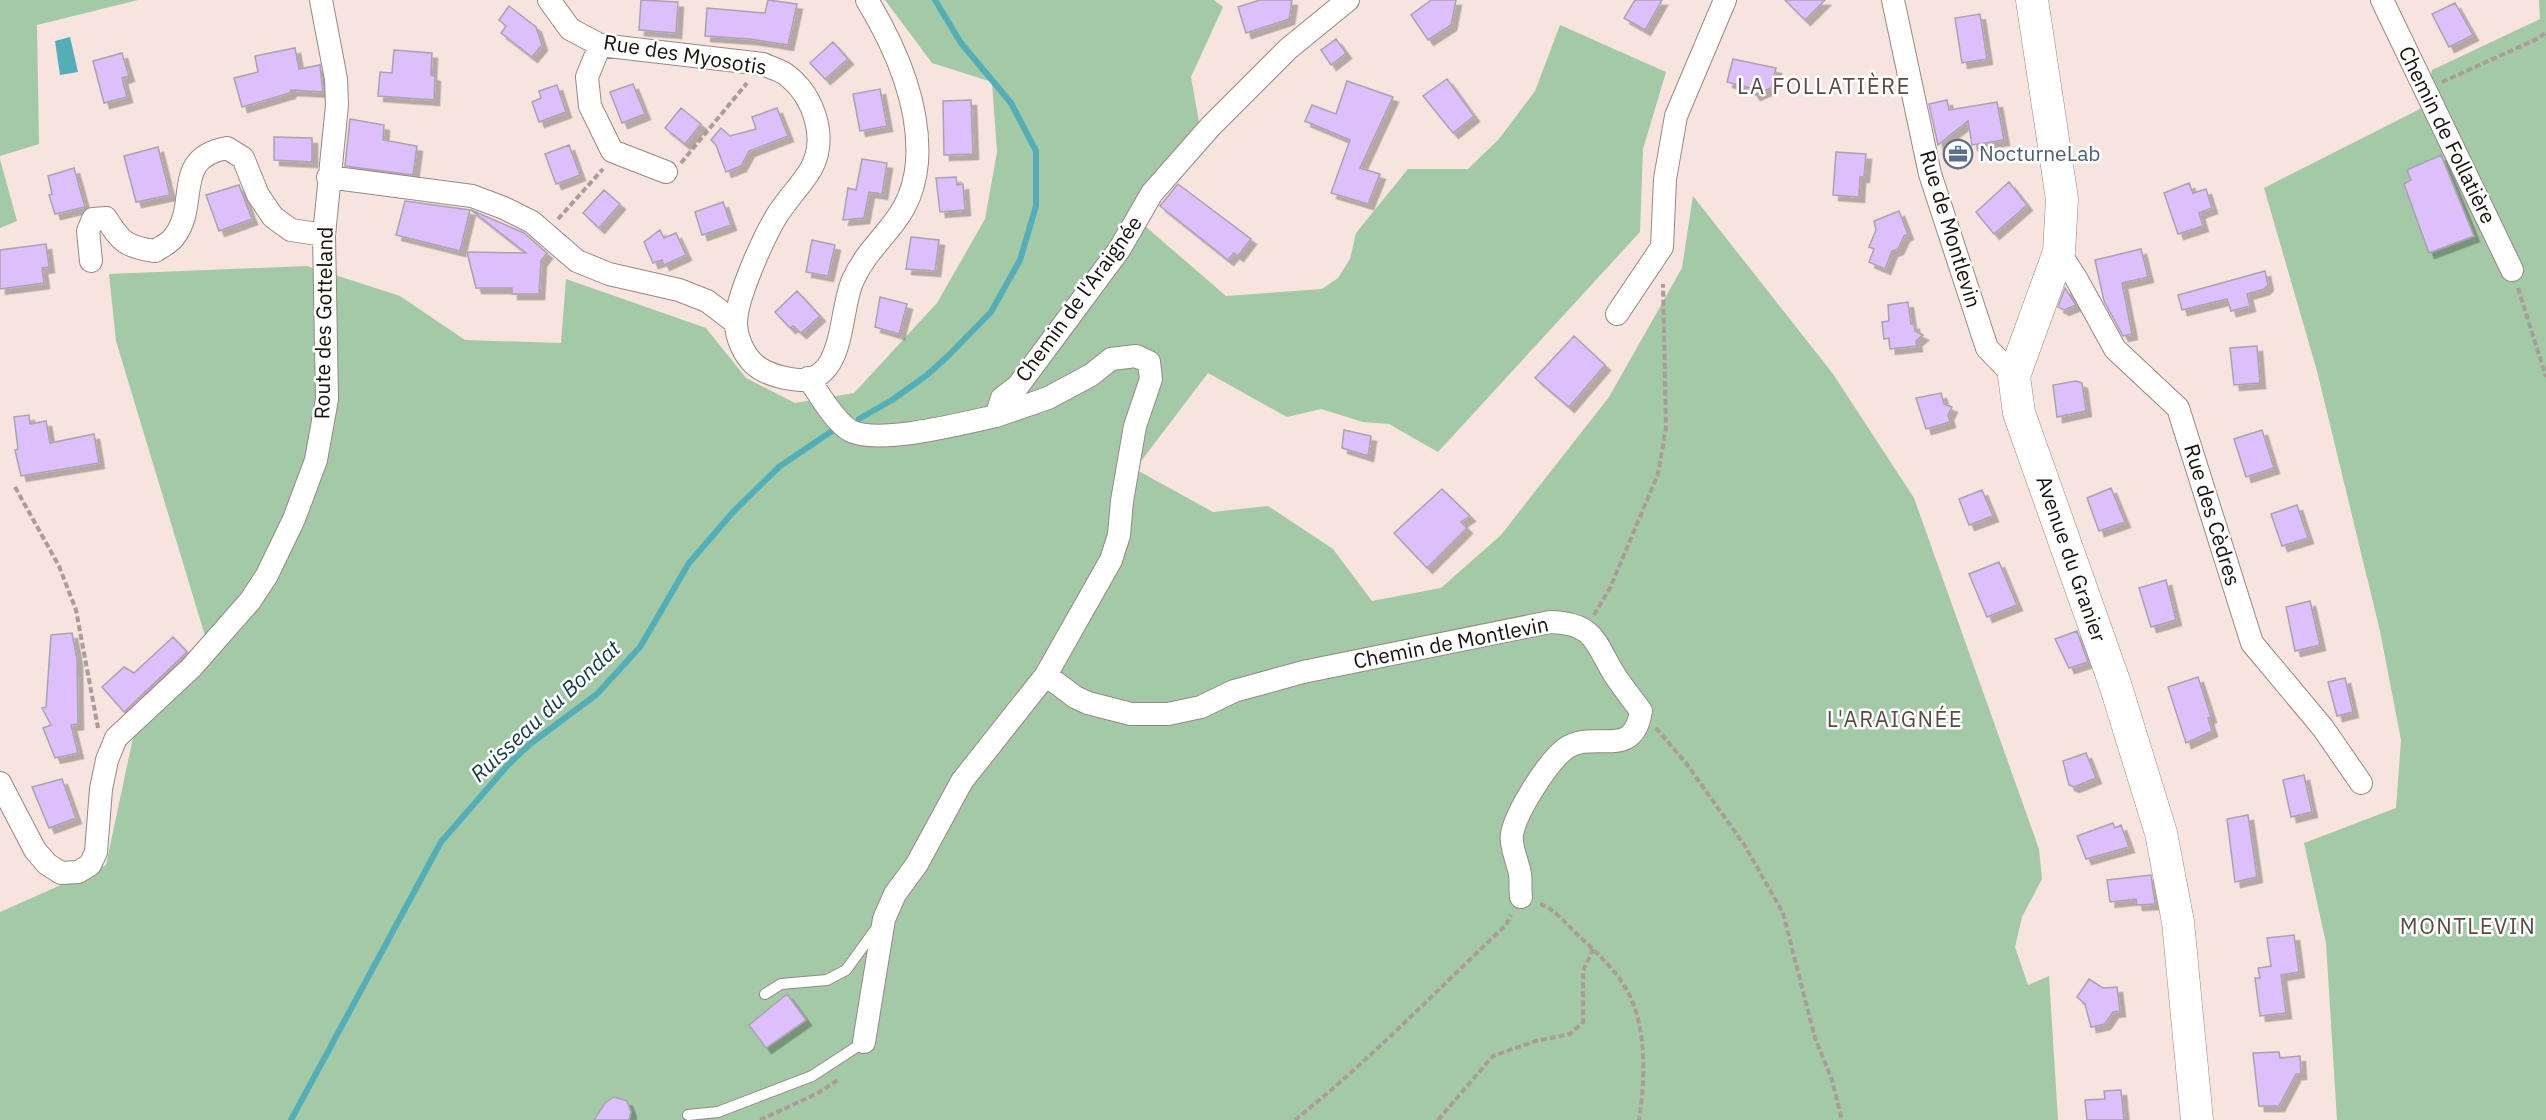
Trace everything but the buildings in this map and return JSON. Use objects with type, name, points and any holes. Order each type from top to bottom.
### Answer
[{"type":"main road","name":"Avenue du Granier","points":[[2032,0],[2062,199],[2059,252],[2014,376],[2019,413],[2115,684],[2161,833],[2178,922],[2197,1120]]},
{"type":"street","name":"Route des Gotteland","points":[[0,783],[35,850],[47,864],[61,873],[78,872],[90,865],[96,852],[101,789],[107,760],[116,738],[191,668],[238,615],[267,575],[294,519],[316,460],[327,399],[324,235],[337,105],[321,0]]},
{"type":"street","name":"Rue des Myosotis","points":[[549,0],[570,29],[600,45],[764,64],[786,74],[804,91],[816,114],[818,142],[812,168],[776,218],[759,251],[736,323]]},
{"type":"street","points":[[328,177],[472,196],[504,208],[532,222],[577,261],[609,274],[679,290],[707,301],[736,323],[742,348],[754,365],[774,376],[798,380],[817,375],[832,361],[840,341],[844,300],[854,278],[898,221],[910,194],[916,165],[918,134],[907,89],[888,34],[867,0]]},
{"type":"street","name":"Chemin de l'Araignée","points":[[996,416],[1002,398],[1018,386],[1119,250],[1152,193],[1211,126],[1288,49],[1348,0]]},
{"type":"street","points":[[1617,314],[1662,247],[1665,179],[1677,116],[1725,0]]},
{"type":"street","name":"Rue de Montlevin","points":[[1893,0],[1930,174],[1987,348],[2014,376]]},
{"type":"street","name":"Chemin de Follatière","points":[[2382,0],[2512,270]]},
{"type":"street","points":[[600,45],[587,77],[590,106],[612,151],[666,172]]},
{"type":"street","points":[[91,261],[88,231],[93,219],[106,218],[118,238],[133,248],[155,251],[174,238],[184,216],[189,180],[198,160],[210,151],[227,148],[243,158],[258,195],[273,218],[291,230],[324,235]]},
{"type":"street","name":"Rue des Cèdres","points":[[2059,252],[2115,349],[2178,408],[2252,643],[2322,728],[2361,783]]},
{"type":"street","points":[[807,378],[832,412],[851,431],[880,437],[996,416],[1048,398],[1091,375],[1111,359],[1136,356],[1149,362],[1151,379],[1135,426],[1122,501],[1119,535],[1111,560],[1046,675],[962,781],[923,855],[894,894],[884,919],[864,1042]]},
{"type":"street","name":"Chemin de Montlevin","points":[[1046,675],[1074,697],[1088,703],[1131,714],[1168,714],[1201,707],[1234,691],[1303,672],[1397,652],[1550,622],[1569,622],[1585,631]]},
{"type":"street","points":[[1521,897],[1520,875],[1511,836],[1520,810],[1566,749],[1592,741],[1620,741],[1635,733],[1641,711],[1616,676],[1598,642],[1585,631]]},
{"type":"lane","points":[[765,994],[781,984],[827,980],[846,969],[884,919]]},
{"type":"lane","points":[[688,1115],[717,1112],[812,1076],[864,1042]]},
{"type":"path","points":[[2425,90],[2539,38],[2546,32]]},
{"type":"path","points":[[666,172],[681,163],[764,64]]},
{"type":"path","points":[[545,233],[618,154]]},
{"type":"path","points":[[1585,631],[1610,588],[1658,474],[1666,428],[1662,247]]},
{"type":"path","points":[[2512,270],[2546,377]]},
{"type":"path","points":[[15,487],[59,566],[76,610],[98,730],[116,738]]},
{"type":"path","points":[[1641,711],[1686,763],[1745,846],[1783,913],[1815,1038],[1832,1080],[1842,1120]]},
{"type":"path","points":[[1294,1120],[1348,1078],[1506,925],[1521,897],[1545,906],[1593,949],[1629,996],[1640,1031],[1643,1091],[1639,1120]]},
{"type":"path","points":[[1438,1120],[1492,1056],[1536,1041],[1570,1034],[1583,1022],[1583,971],[1593,949]]},
{"type":"green space","points":[[0,0],[138,0],[37,25],[39,144],[0,156]]},
{"type":"green space","points":[[885,0],[1214,0],[1223,7],[1191,77],[1199,122],[1157,172],[1138,220],[1226,296],[1322,289],[1338,278],[1350,259],[1356,233],[1408,169],[1468,169],[1499,139],[1535,91],[1560,25],[1666,72],[1643,149],[1640,232],[1438,452],[1389,424],[1363,422],[1321,409],[1287,417],[1208,373],[1135,469],[1213,512],[1268,506],[1333,549],[1372,601],[1441,588],[1501,535],[1609,397],[1682,268],[1693,196],[1833,374],[1914,498],[2039,849],[2042,879],[2022,917],[2015,947],[2028,985],[2049,976],[2058,1120],[0,1120],[0,912],[106,865],[134,733],[212,659],[116,341],[109,274],[307,266],[400,296],[465,340],[561,343],[566,279],[706,328],[746,378],[795,403],[854,393],[937,303],[985,219],[997,152],[992,82],[932,63]]},
{"type":"green space","points":[[2539,0],[2546,0],[2546,1120],[2337,1120],[2326,943],[2304,843],[2396,808],[2401,740],[2380,631],[2317,371],[2264,188],[2420,109],[2432,70],[2540,19]]},
{"type":"green space","points":[[0,159],[17,221],[0,228]]},
{"type":"water","points":[[70,37],[78,72],[60,75],[55,41]]},
{"type":"waterway","name":"Ruisseau du Bondat","points":[[859,419],[892,400],[927,375],[991,312],[1020,260],[1036,206],[1036,151],[1011,103],[961,43],[935,0]]},
{"type":"waterway","name":"Ruisseau du Bondat","points":[[291,1120],[441,842],[508,765],[530,744],[597,694],[640,647],[689,563],[734,511],[780,466],[835,429]]},
{"type":"place","name":"NocturneLab","points":[[1958,154]]},
{"type":"district","name":"LA FOLLATIÈRE","points":[[1824,86]]},
{"type":"district","name":"L'ARAIGNÉE","points":[[1895,719]]},
{"type":"district","name":"MONTLEVIN","points":[[2468,926]]}]
